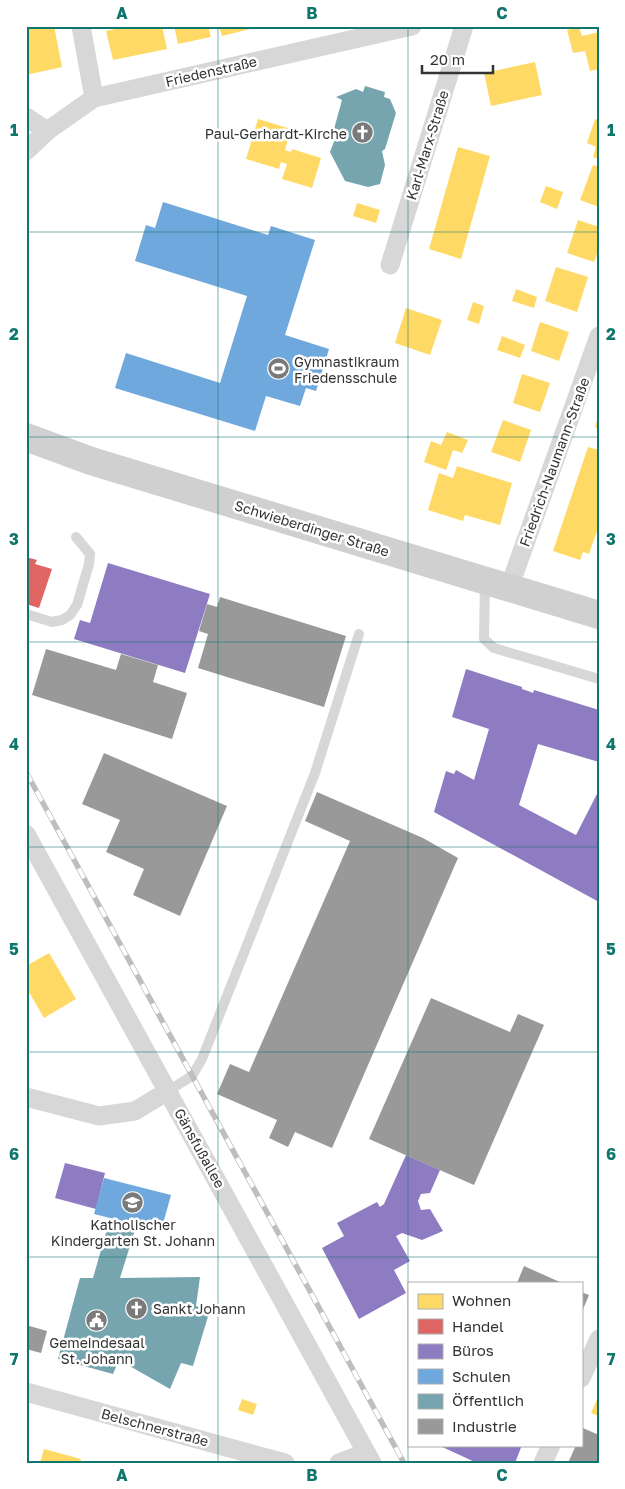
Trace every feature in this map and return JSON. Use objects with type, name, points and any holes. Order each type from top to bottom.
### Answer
[{"type":"main road","name":"Schwieberdinger Straße","points":[[26,437],[91,461],[599,615]]},
{"type":"street","points":[[81,26],[94,98]]},
{"type":"street","name":"Friedenstraße","points":[[26,151],[47,131],[94,98],[412,26]]},
{"type":"street","name":"Karl-Marx-Straße","points":[[390,264],[464,26]]},
{"type":"street","points":[[26,117],[47,131]]},
{"type":"street","name":"Friedrich-Naumann-Straße","points":[[497,584],[599,336]]},
{"type":"street","name":"Gänsfußallee","points":[[26,834],[369,1458]]},
{"type":"street","points":[[26,1097],[99,1116],[135,1111],[168,1091]]},
{"type":"street","points":[[582,1376],[599,1339]]},
{"type":"street","name":"Belschnerstraße","points":[[26,1392],[285,1463]]},
{"type":"street","points":[[543,1463],[550,1446]]},
{"type":"street","points":[[339,1463],[369,1458]]},
{"type":"lane","points":[[26,614],[52,622],[62,620],[70,615],[77,606],[90,554],[76,537]]},
{"type":"lane","points":[[497,584],[484,639],[494,648],[599,679]]},
{"type":"lane","points":[[168,1091],[192,1076],[202,1059],[316,773],[359,634]]},
{"type":"building: Wohnen","points":[[26,26],[54,26],[62,67],[26,75],[26,59],[29,58],[26,46]]},
{"type":"building: Wohnen","points":[[130,26],[162,26],[167,49],[113,60],[106,31]]},
{"type":"building: Wohnen","points":[[174,26],[208,26],[211,37],[178,44]]},
{"type":"building: Wohnen","points":[[219,26],[253,26],[254,28],[222,36]]},
{"type":"building: Wohnen","points":[[579,27],[582,36],[599,32],[599,69],[590,71],[585,51],[573,53],[567,30]]},
{"type":"building: Wohnen","points":[[535,62],[542,95],[491,106],[484,73]]},
{"type":"building: Wohnen","points":[[258,119],[291,129],[285,150],[291,152],[292,149],[321,158],[312,188],[282,179],[287,164],[281,162],[279,169],[246,159]]},
{"type":"building: Wohnen","points":[[595,119],[599,120],[599,159],[593,157],[596,147],[587,143]]},
{"type":"building: Wohnen","points":[[458,147],[490,156],[461,259],[429,249]]},
{"type":"building: Wohnen","points":[[593,165],[599,167],[599,207],[580,200]]},
{"type":"building: Wohnen","points":[[546,186],[563,192],[557,209],[540,202]]},
{"type":"building: Wohnen","points":[[357,203],[380,210],[376,223],[353,216]]},
{"type":"building: Wohnen","points":[[578,220],[599,227],[599,248],[594,262],[567,253]]},
{"type":"building: Wohnen","points":[[556,267],[588,277],[577,312],[545,301]]},
{"type":"building: Wohnen","points":[[516,289],[537,297],[534,308],[512,301]]},
{"type":"building: Wohnen","points":[[473,302],[484,306],[479,324],[467,320]]},
{"type":"building: Wohnen","points":[[406,308],[442,320],[430,355],[395,343]]},
{"type":"building: Wohnen","points":[[540,322],[569,332],[559,361],[531,351]]},
{"type":"building: Wohnen","points":[[502,336],[525,345],[520,358],[497,350]]},
{"type":"building: Wohnen","points":[[522,374],[550,383],[540,412],[513,403]]},
{"type":"building: Wohnen","points":[[599,417],[599,429],[595,427]]},
{"type":"building: Wohnen","points":[[503,420],[531,430],[520,462],[491,452]]},
{"type":"building: Wohnen","points":[[447,432],[468,440],[462,453],[453,450],[446,470],[424,462],[431,441],[441,445]]},
{"type":"building: Wohnen","points":[[588,447],[599,450],[599,525],[589,554],[583,552],[580,560],[553,551]]},
{"type":"building: Wohnen","points":[[457,466],[512,483],[500,525],[465,515],[463,521],[428,510],[439,473],[453,478]]},
{"type":"building: Wohnen","points":[[49,953],[76,999],[44,1018],[26,987],[26,966]]},
{"type":"building: Wohnen","points":[[599,1395],[599,1416],[591,1413]]},
{"type":"building: Wohnen","points":[[242,1399],[257,1404],[253,1415],[238,1410]]},
{"type":"building: Wohnen","points":[[44,1449],[81,1459],[80,1463],[40,1463]]},
{"type":"building: Handel","points":[[26,557],[37,560],[35,564],[52,569],[39,608],[26,604]]},
{"type":"building: Büros","points":[[108,563],[210,594],[185,673],[74,639],[80,620],[90,623]]},
{"type":"building: Büros","points":[[466,669],[522,687],[522,689],[533,693],[534,690],[599,710],[599,762],[538,744],[519,805],[576,835],[599,790],[599,902],[434,812],[446,771],[454,774],[456,770],[474,780],[489,729],[452,717]]},
{"type":"building: Büros","points":[[406,1155],[440,1170],[430,1193],[421,1194],[418,1201],[421,1210],[430,1209],[443,1231],[422,1240],[402,1233],[396,1236],[410,1261],[394,1270],[406,1293],[359,1319],[322,1248],[344,1236],[337,1223],[377,1202],[380,1207],[384,1204]]},
{"type":"building: Büros","points":[[65,1163],[105,1173],[96,1209],[55,1198]]},
{"type":"building: Büros","points":[[440,1446],[522,1446],[515,1463],[477,1463]]},
{"type":"building: Schulen","points":[[163,202],[268,235],[271,226],[315,240],[285,335],[329,349],[316,391],[306,388],[300,406],[266,396],[255,431],[115,388],[126,353],[220,383],[247,296],[135,261],[146,225],[155,228]]},
{"type":"building: Schulen","name":"Katholischer Kindergarten St. Johann","points":[[104,1178],[171,1195],[161,1231],[137,1225],[134,1233],[108,1226],[110,1218],[94,1214]]},
{"type":"building: Öffentlich","name":"Paul-Gerhardt-Kirche","points":[[365,86],[385,92],[384,97],[390,99],[396,113],[385,149],[382,151],[385,165],[380,184],[368,187],[345,181],[330,152],[335,139],[338,137],[334,129],[342,100],[336,97],[356,89],[363,92]]},
{"type":"building: Öffentlich","name":"Sankt Johann","points":[[108,1226],[134,1233],[120,1278],[200,1277],[196,1306],[210,1310],[193,1366],[181,1363],[170,1389],[119,1360],[113,1374],[58,1359],[80,1278],[93,1278]]},
{"type":"building: Industrie","points":[[220,597],[346,636],[324,707],[198,668],[208,634],[199,631],[207,604],[217,607]]},
{"type":"building: Industrie","points":[[46,649],[116,670],[121,654],[158,665],[153,682],[187,693],[172,739],[32,695]]},
{"type":"building: Industrie","points":[[104,753],[227,806],[180,916],[133,895],[144,869],[106,852],[120,820],[82,804]]},
{"type":"building: Industrie","points":[[317,792],[423,838],[458,858],[332,1148],[295,1132],[288,1147],[269,1138],[277,1120],[217,1094],[230,1064],[249,1072],[350,841],[305,821]]},
{"type":"building: Industrie","points":[[431,998],[510,1032],[518,1014],[544,1025],[474,1185],[369,1139]]},
{"type":"building: Industrie","points":[[524,1266],[560,1282],[517,1282]]},
{"type":"building: Industrie","points":[[582,1292],[589,1295],[582,1312]]},
{"type":"building: Industrie","points":[[26,1325],[47,1331],[41,1353],[26,1349]]},
{"type":"building: Industrie","points":[[583,1428],[599,1435],[599,1463],[568,1463],[576,1446],[582,1446]]},
{"type":"railway","points":[[26,772],[404,1463]]},
{"type":"place","name":"Paul-Gerhardt-Kirche","points":[[363,133]]},
{"type":"place","name":"Gymnastikraum Friedensschule","points":[[278,369]]},
{"type":"place","name":"Katholischer Kindergarten St. Johann","points":[[133,1202]]},
{"type":"place","name":"Sankt Johann","points":[[137,1308]]},
{"type":"place","name":"Gemeindesaal St. Johann","points":[[97,1320]]}]
